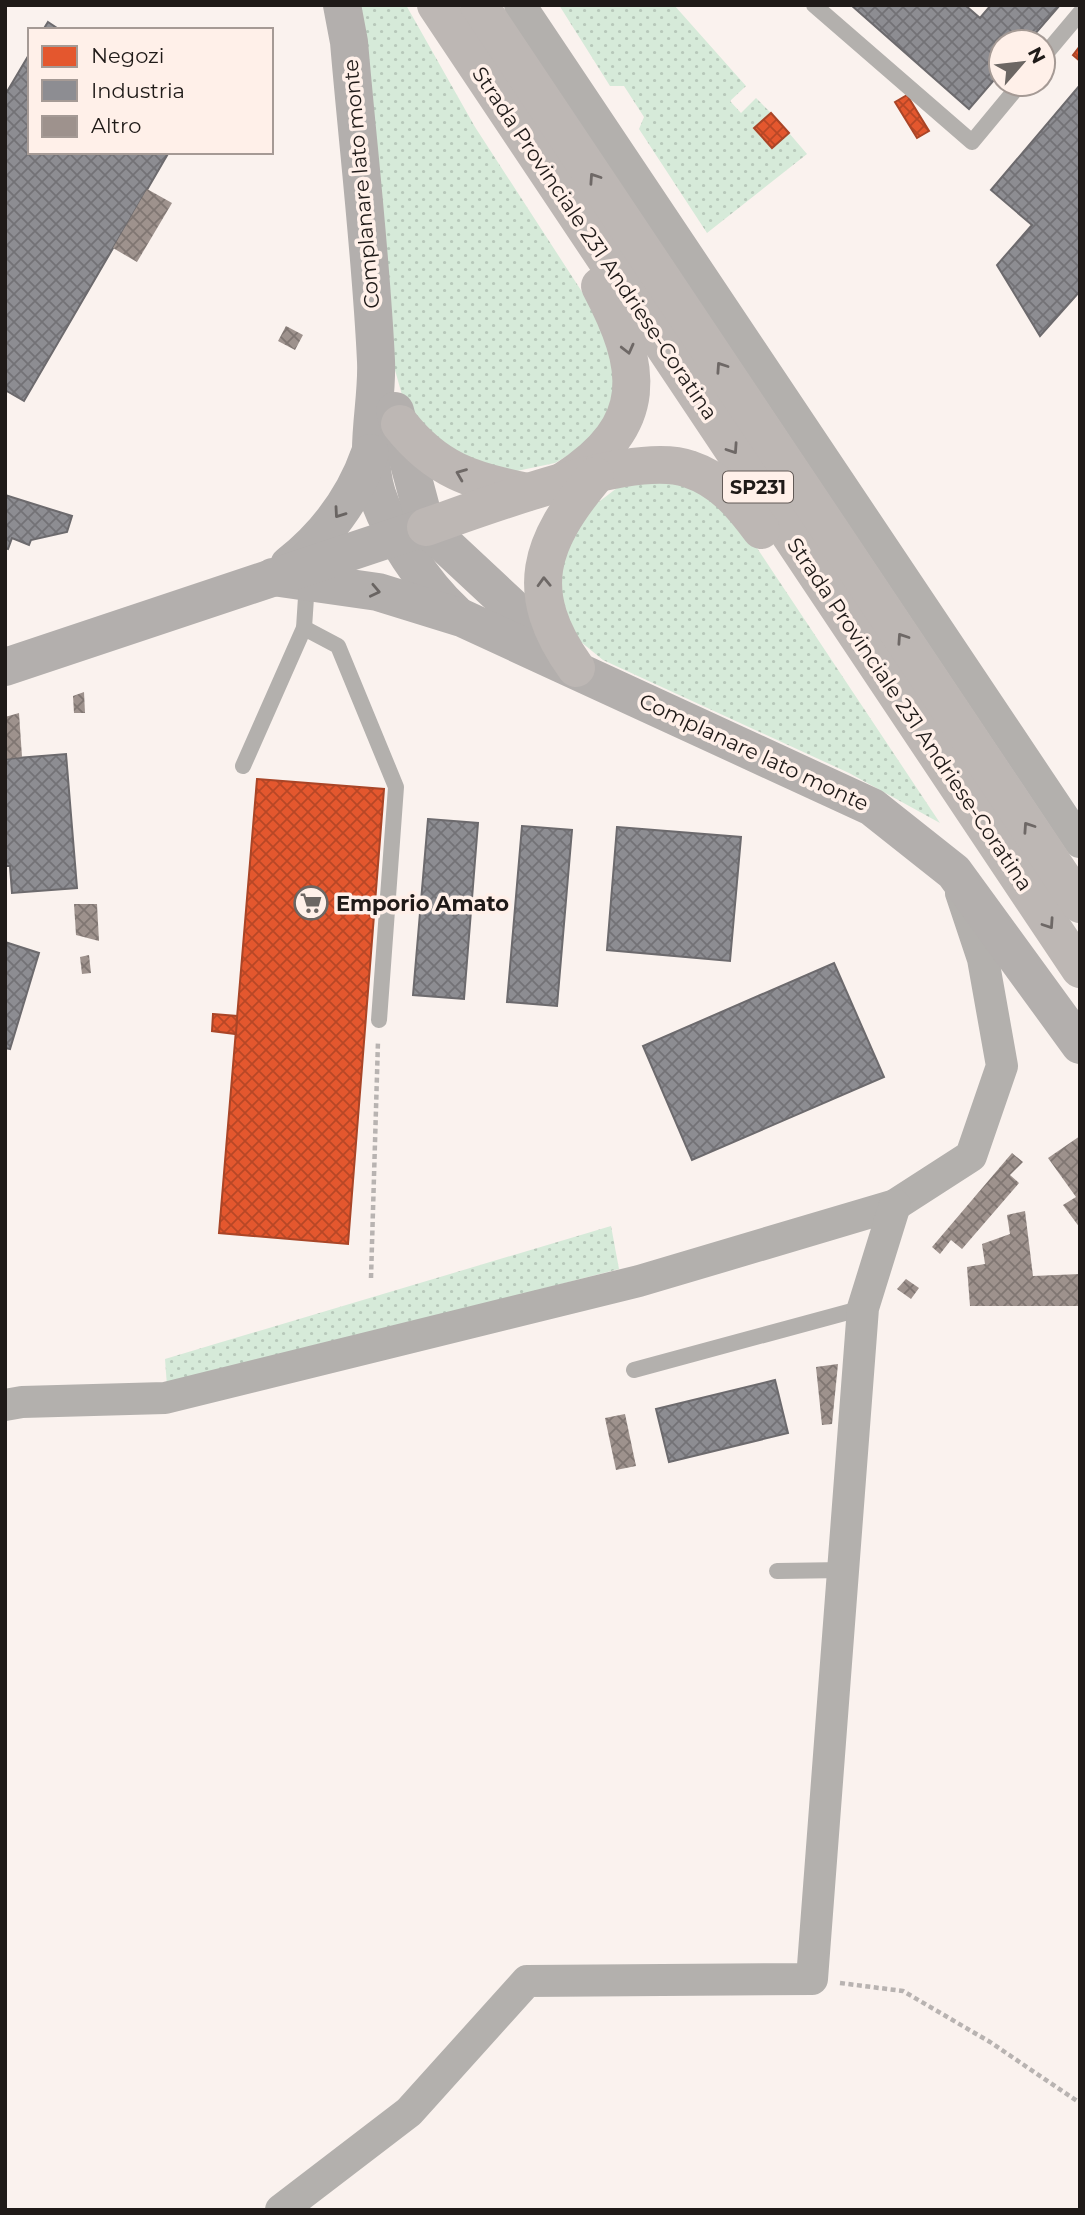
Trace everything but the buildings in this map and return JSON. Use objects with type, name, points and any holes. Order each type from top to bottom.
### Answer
[{"type":"highway","name":"Strada Provinciale 231 Andriese-Coratina","points":[[436,5],[1080,969]]},
{"type":"highway","name":"Strada Provinciale 231 Andriese-Coratina","points":[[478,5],[1080,904]]},
{"type":"highway","name":"SP231","points":[[400,424],[424,451],[444,467],[474,479],[561,484],[595,458],[622,424],[630,398],[631,365],[617,319],[496,93]]},
{"type":"highway","name":"SP231","points":[[413,532],[561,484],[645,466],[678,466],[708,477],[730,492],[971,807]]},
{"type":"highway","name":"SP231","points":[[561,484],[556,527],[544,565],[550,617],[576,668]]},
{"type":"street","name":"Complanare lato monte","points":[[342,5],[349,43],[376,364],[370,453],[377,494],[413,532],[576,668]]},
{"type":"street","points":[[520,5],[1065,802],[1080,842]]},
{"type":"street","name":"Complanare lato monte","points":[[376,364],[400,424],[413,532],[427,585],[462,618]]},
{"type":"street","name":"Complanare lato monte","points":[[370,453],[356,488],[290,579],[390,595],[462,618],[576,668],[872,807],[954,872],[1080,1045]]},
{"type":"street","points":[[5,667],[290,579],[413,532]]},
{"type":"street","points":[[5,1405],[22,1402],[166,1398],[639,1281],[895,1205],[971,1156],[1002,1066],[983,959],[954,872]]},
{"type":"street","points":[[281,2210],[409,2112],[527,1981],[812,1979],[863,1308],[895,1205]]},
{"type":"lane","points":[[814,5],[972,142],[1008,98]]},
{"type":"lane","points":[[1057,40],[1080,13]]},
{"type":"lane","points":[[243,766],[304,628],[290,579]]},
{"type":"lane","points":[[304,628],[338,646],[396,788],[379,1020]]},
{"type":"lane","points":[[634,1370],[863,1308]]},
{"type":"lane","points":[[777,1571],[845,1570]]},
{"type":"path","points":[[371,1278],[379,1020]]},
{"type":"path","points":[[812,1979],[903,1990],[990,2042],[1080,2103]]},
{"type":"green space","points":[[356,5],[406,5],[475,127],[599,318],[618,365],[613,410],[592,441],[555,463],[512,472],[470,468],[407,413],[395,370]]},
{"type":"green space","points":[[559,5],[674,5],[746,86],[730,101],[741,113],[756,98],[771,113],[754,129],[772,148],[789,133],[807,154],[707,233],[639,129],[644,117],[624,86],[610,86]]},
{"type":"green space","points":[[663,480],[706,493],[743,527],[940,823],[849,773],[603,660],[581,642],[560,610],[554,561],[571,523],[617,488]]},
{"type":"green space","points":[[611,1226],[619,1269],[167,1386],[165,1359]]},
{"type":"place","name":"Emporio Amato","points":[[311,903]]}]
